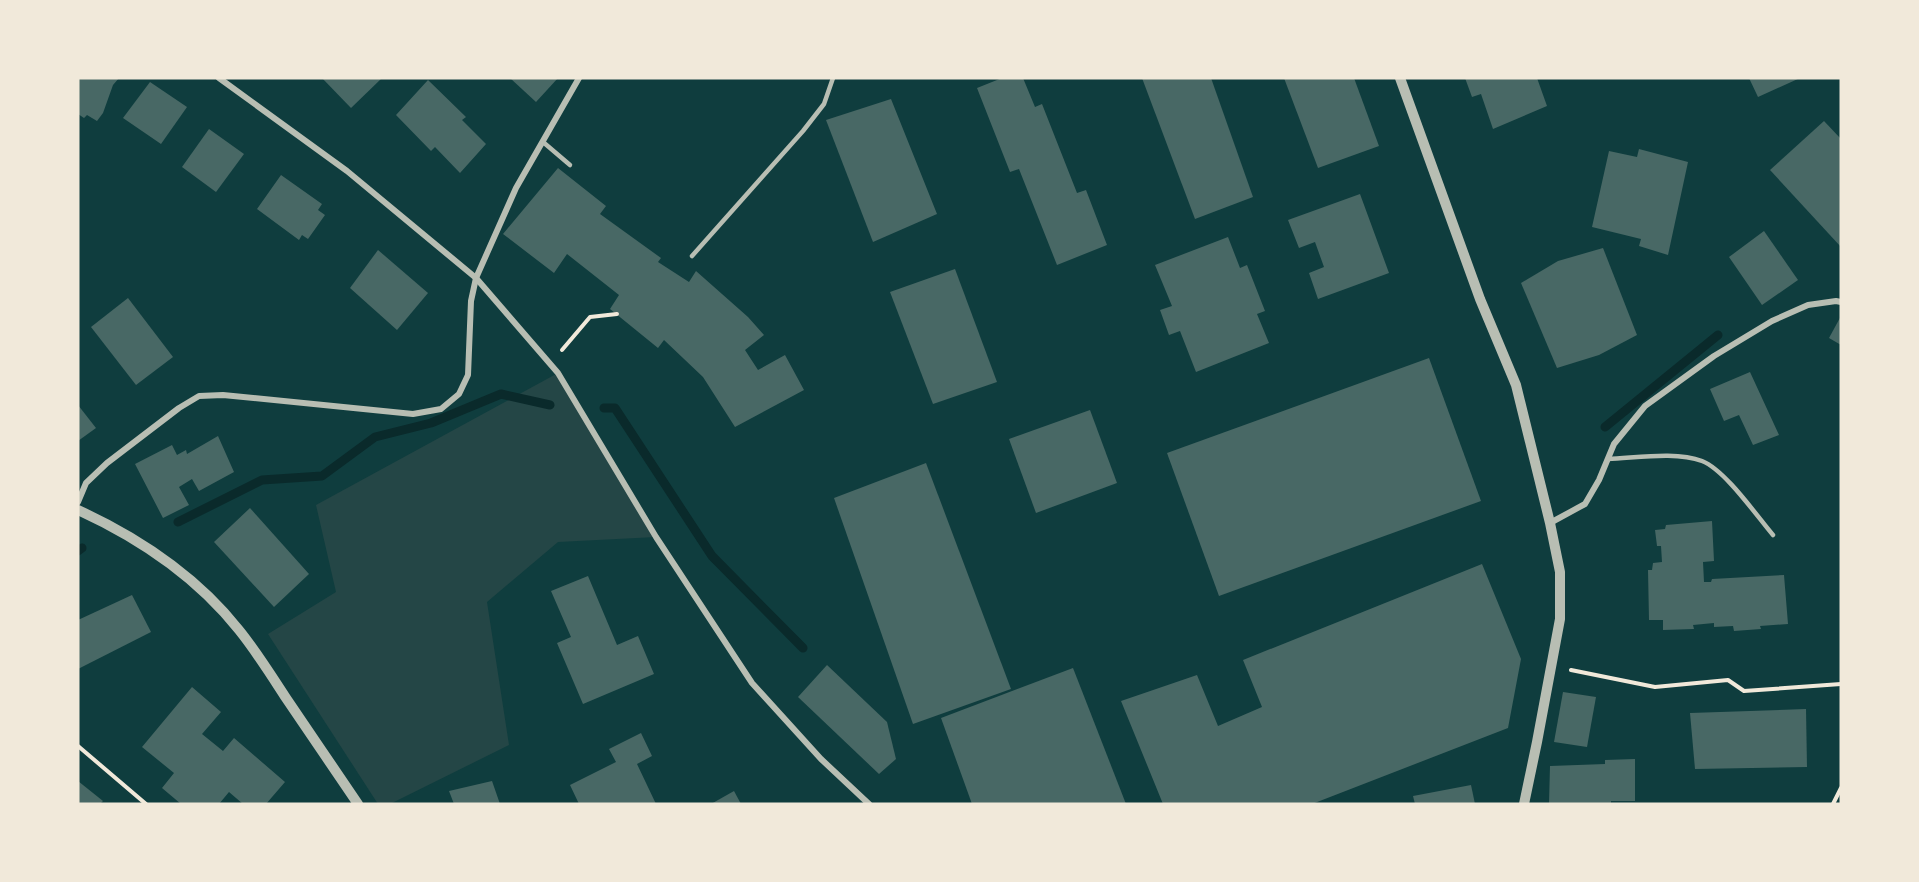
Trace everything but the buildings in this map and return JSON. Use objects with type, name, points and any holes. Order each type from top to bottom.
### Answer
[{"type":"street","points":[[219,78],[347,171],[476,278],[558,373],[656,537],[752,683],[821,759],[869,804]]},
{"type":"street","points":[[78,502],[86,483],[107,463],[179,408],[199,396],[223,395],[413,414],[441,409],[459,394],[468,375],[471,301],[476,278],[516,188],[579,78]]},
{"type":"street","points":[[1400,78],[1480,299],[1516,385],[1551,523],[1560,572],[1560,620],[1524,804]]},
{"type":"street","points":[[1551,523],[1585,504],[1599,480],[1614,444],[1646,406],[1714,356],[1772,321],[1808,305],[1836,300],[1841,302]]},
{"type":"street","points":[[78,510],[131,537],[164,559],[192,582],[238,628],[358,804]]},
{"type":"lane","points":[[692,256],[804,130],[824,104],[833,78]]},
{"type":"lane","points":[[543,142],[570,165]]},
{"type":"lane","points":[[1608,459],[1671,456],[1689,457],[1702,461],[1720,473],[1773,535]]},
{"type":"path","points":[[550,364],[590,317],[616,314]]},
{"type":"path","points":[[1552,666],[1655,687],[1728,680],[1744,692],[1841,684]]},
{"type":"path","points":[[78,747],[146,804]]},
{"type":"path","points":[[1833,804],[1841,788]]},
{"type":"shaded area","points":[[558,373],[656,537],[558,542],[487,602],[509,745],[390,804],[378,804],[268,634],[336,592],[316,505]]},
{"type":"waterway","points":[[1605,427],[1718,335]]},
{"type":"waterway","points":[[178,522],[262,480],[322,476],[375,437],[431,423],[501,394],[550,405]]},
{"type":"waterway","points":[[604,408],[615,408],[712,556],[803,648]]},
{"type":"waterway","points":[[78,551],[82,548]]}]
